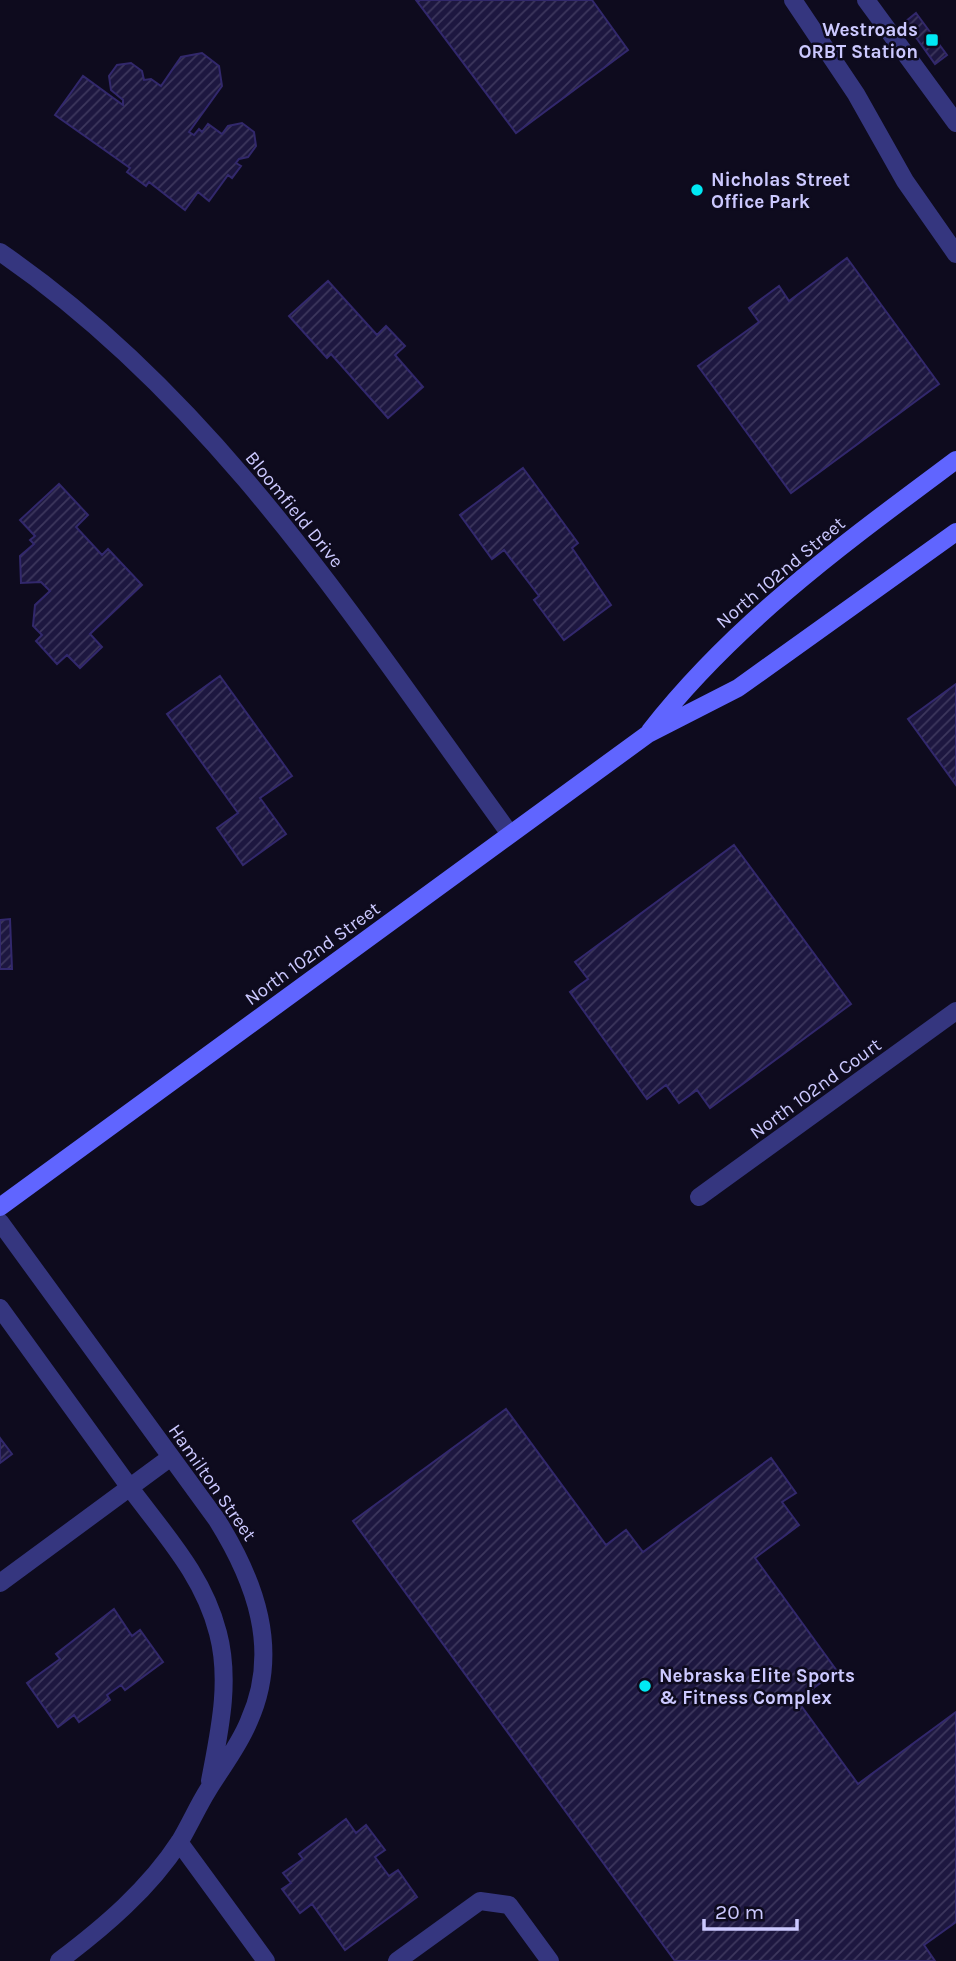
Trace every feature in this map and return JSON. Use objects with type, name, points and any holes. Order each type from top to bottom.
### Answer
[{"type":"main road","name":"North 102nd Street","points":[[648,734],[693,678],[753,620],[838,550],[956,460]]},
{"type":"main road","name":"North 102nd Street","points":[[0,1207],[648,734],[738,688],[956,532]]},
{"type":"street","points":[[793,0],[856,94],[910,189],[956,254]]},
{"type":"street","points":[[866,0],[953,117]]},
{"type":"street","name":"Bloomfield Drive","points":[[0,252],[50,290],[128,357],[231,463],[308,557],[510,834]]},
{"type":"street","name":"North 102nd Court","points":[[699,1197],[956,1011]]},
{"type":"street","name":"Hamilton Street","points":[[0,1223],[171,1457],[241,1559],[257,1601],[264,1635],[263,1671],[254,1710],[237,1746],[208,1791]]},
{"type":"street","points":[[0,1308],[181,1554],[197,1580],[208,1599],[219,1636],[223,1676],[222,1723],[208,1791],[179,1842],[136,1895],[59,1961]]},
{"type":"street","points":[[0,1583],[171,1457]]},
{"type":"street","points":[[179,1842],[266,1961]]},
{"type":"street","points":[[397,1961],[480,1901],[509,1905],[550,1961]]},
{"type":"building","points":[[416,0],[592,0],[628,50],[516,133]]},
{"type":"building","points":[[916,13],[947,55],[935,64],[905,22]]},
{"type":"building","points":[[202,53],[219,66],[222,86],[189,132],[194,135],[199,129],[202,132],[208,124],[222,134],[228,126],[242,123],[254,132],[256,146],[248,157],[239,159],[236,163],[241,166],[232,178],[228,175],[209,201],[198,192],[185,210],[149,182],[146,186],[127,172],[130,168],[55,115],[83,76],[123,105],[123,100],[111,90],[109,76],[117,65],[131,63],[142,71],[144,80],[151,79],[161,86],[181,57]]},
{"type":"building","points":[[847,258],[939,384],[791,493],[698,366],[759,322],[749,308],[779,286],[789,301]]},
{"type":"building","points":[[328,281],[377,335],[386,326],[405,346],[395,355],[423,387],[388,418],[331,354],[327,358],[289,316]]},
{"type":"building","points":[[523,468],[578,543],[572,548],[611,605],[564,640],[534,600],[539,596],[504,550],[492,559],[460,515]]},
{"type":"building","points":[[59,484],[88,515],[76,527],[102,555],[108,549],[142,585],[90,634],[102,647],[80,668],[67,655],[57,664],[36,641],[42,635],[33,626],[35,605],[50,591],[41,582],[21,583],[20,556],[34,544],[30,540],[35,536],[20,520]]},
{"type":"building","points":[[220,676],[292,776],[260,798],[286,834],[243,865],[217,828],[238,813],[167,714]]},
{"type":"building","points":[[956,684],[956,785],[908,719]]},
{"type":"building","points":[[734,845],[851,1004],[710,1108],[697,1090],[679,1103],[666,1085],[647,1099],[570,992],[588,979],[575,962]]},
{"type":"building","points":[[10,919],[12,969],[0,969],[0,920]]},
{"type":"building","name":"Nebraska Elite Sports & Fitness Complex","points":[[506,1409],[606,1545],[626,1530],[643,1552],[771,1458],[796,1493],[782,1502],[799,1525],[755,1558],[837,1671],[797,1700],[858,1784],[956,1712],[956,1922],[924,1945],[935,1961],[675,1961],[353,1521]]},
{"type":"building","points":[[0,1438],[12,1454],[0,1463]]},
{"type":"building","points":[[114,1609],[132,1636],[140,1630],[163,1662],[125,1690],[121,1685],[107,1695],[110,1700],[79,1722],[74,1715],[58,1727],[27,1683],[60,1659],[56,1654]]},
{"type":"building","points":[[346,1819],[356,1833],[366,1825],[385,1850],[375,1857],[389,1876],[398,1870],[417,1897],[345,1950],[312,1904],[300,1913],[282,1889],[291,1883],[283,1873],[303,1859],[299,1854]]},
{"type":"place","name":"Westroads ORBT Station","points":[[932,40]]},
{"type":"place","name":"Nicholas Street Office Park","points":[[697,190]]},
{"type":"place","name":"Nebraska Elite Sports & Fitness Complex","points":[[645,1686]]}]
